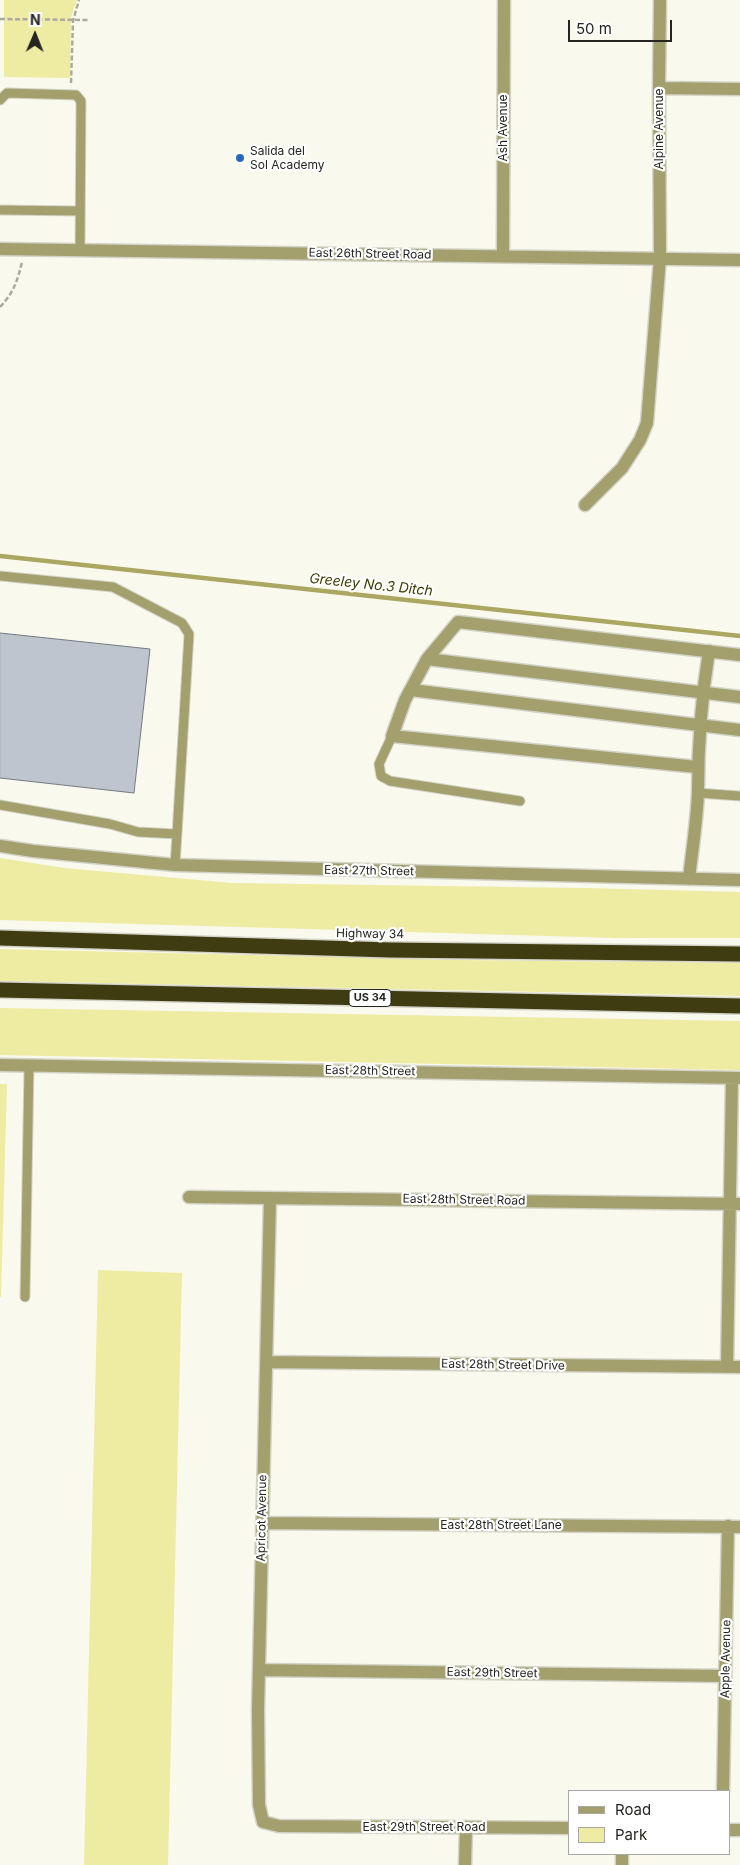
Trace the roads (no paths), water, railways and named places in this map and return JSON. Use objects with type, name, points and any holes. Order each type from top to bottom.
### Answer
[{"type":"highway","name":"Highway 34","points":[[0,938],[390,950],[740,954]]},
{"type":"highway","name":"US 34","points":[[0,990],[740,1006]]},
{"type":"street","name":"Ash Avenue","points":[[503,256],[504,0]]},
{"type":"street","name":"Alpine Avenue","points":[[586,505],[622,468],[640,440],[647,423],[660,258],[660,0]]},
{"type":"street","points":[[659,88],[740,89]]},
{"type":"street","name":"East 26th Street Road","points":[[0,249],[740,260]]},
{"type":"street","points":[[697,767],[392,736],[410,690],[427,659],[458,622],[740,655]]},
{"type":"street","points":[[689,879],[698,793],[697,767],[702,693],[709,651]]},
{"type":"street","points":[[427,659],[740,697]]},
{"type":"street","points":[[410,690],[740,730]]},
{"type":"street","name":"East 27th Street","points":[[0,846],[175,865],[740,880]]},
{"type":"street","name":"East 28th Street","points":[[0,1065],[736,1078]]},
{"type":"street","points":[[734,1367],[736,1078]]},
{"type":"street","name":"East 28th Street Road","points":[[189,1197],[735,1204]]},
{"type":"street","name":"Apricot Avenue","points":[[270,1198],[259,1670],[259,1806],[263,1822],[279,1826]]},
{"type":"street","name":"East 28th Street Drive","points":[[266,1362],[734,1367]]},
{"type":"street","name":"East 28th Street Lane","points":[[262,1523],[734,1526]]},
{"type":"street","name":"Apple Avenue","points":[[723,1790],[725,1676],[734,1526]]},
{"type":"street","name":"East 29th Street","points":[[259,1670],[725,1676]]},
{"type":"street","name":"East 29th Street Road","points":[[279,1826],[568,1828]]},
{"type":"street","points":[[465,1865],[466,1827]]},
{"type":"lane","points":[[0,100],[7,93],[76,95],[81,100],[80,250]]},
{"type":"lane","points":[[0,210],[80,211]]},
{"type":"lane","points":[[0,576],[113,587],[182,623],[189,634],[175,865]]},
{"type":"lane","points":[[392,736],[379,764],[381,776],[390,782],[520,801]]},
{"type":"lane","points":[[698,793],[740,796]]},
{"type":"lane","points":[[0,805],[110,824],[138,832],[177,834]]},
{"type":"lane","points":[[25,1297],[29,1066]]},
{"type":"waterway","name":"Greeley No.3 Ditch","points":[[0,556],[740,636]]},
{"type":"place","name":"Salida del Sol Academy","points":[[240,158]]}]
